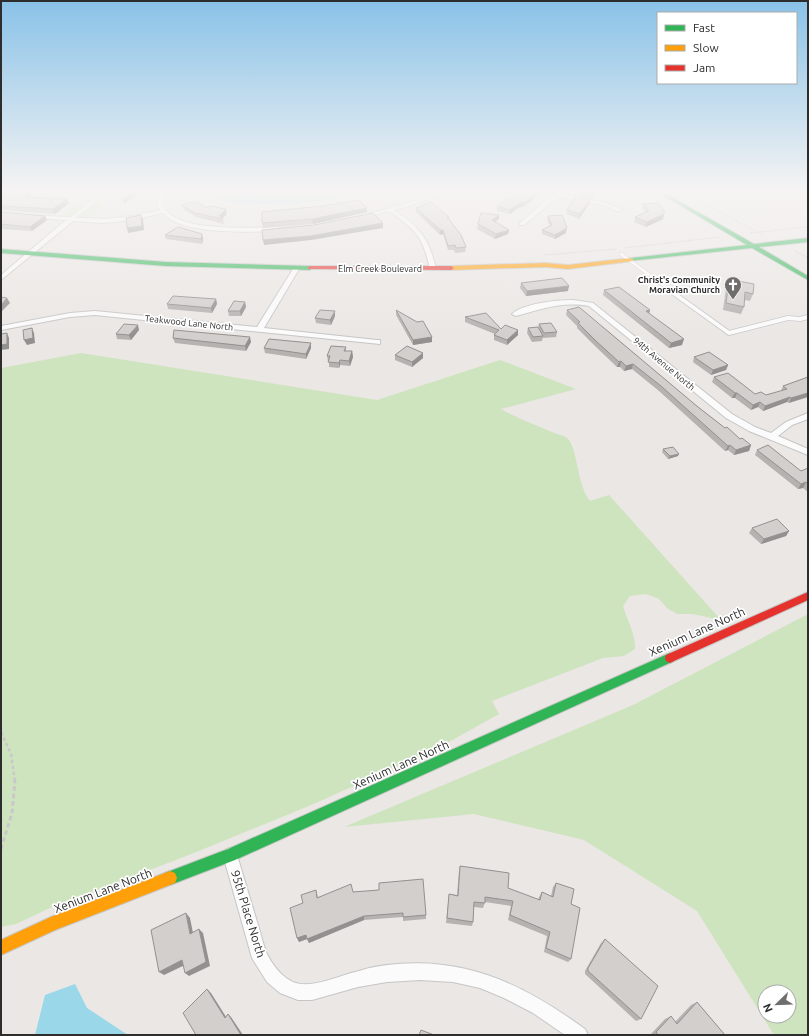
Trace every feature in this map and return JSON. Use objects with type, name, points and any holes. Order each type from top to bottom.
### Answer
[{"type":"main road","points":[[751,239],[808,278]]},
{"type":"main road","name":"Elm Creek Boulevard","points":[[1,250],[166,264],[296,268],[433,269],[544,265],[568,267],[628,260],[769,239]]},
{"type":"main road","name":"Elm Creek Boulevard","points":[[544,265],[570,260],[743,240],[755,242]]},
{"type":"main road","points":[[768,245],[808,240]]},
{"type":"main road","points":[[755,242],[768,245],[808,267]]},
{"type":"main road","name":"Xenium Lane North","points":[[1,948],[51,924],[230,854],[808,596]]},
{"type":"street","points":[[1,278],[46,239]]},
{"type":"street","points":[[425,239],[427,243],[433,269]]},
{"type":"street","points":[[259,330],[296,268]]},
{"type":"street","name":"94th Avenue North","points":[[516,314],[531,307],[571,302],[591,304],[721,411],[752,429],[808,452]]},
{"type":"street","name":"Teakwood Lane North","points":[[1,328],[70,315],[96,313],[377,342]]},
{"type":"street","points":[[772,437],[790,422],[808,416]]},
{"type":"street","name":"95th Place North","points":[[230,854],[260,958],[268,974],[282,987],[301,993],[319,992],[375,975],[413,971],[464,976],[517,995],[545,1010],[579,1035]]},
{"type":"lane","points":[[621,254],[729,333],[788,318],[808,317]]},
{"type":"path","points":[[542,256],[628,248],[697,239]]},
{"type":"path","points":[[794,250],[808,258]]},
{"type":"path","points":[[1,732],[12,755],[15,777],[14,801],[9,826],[1,848]]},
{"type":"green space","points":[[81,353],[377,400],[500,360],[576,389],[501,409],[567,438],[571,443],[582,485],[590,501],[609,495],[721,620],[692,614],[678,614],[668,609],[659,599],[646,594],[630,596],[623,606],[633,633],[635,649],[624,656],[603,658],[492,701],[499,714],[440,747],[316,803],[189,855],[52,907],[16,924],[1,927],[1,368]]},
{"type":"green space","points":[[808,614],[808,1035],[774,1035],[767,1024],[797,1024],[797,984],[757,984],[757,1008],[697,911],[584,840],[474,814],[344,827],[633,705]]},
{"type":"water","points":[[75,984],[87,1008],[128,1035],[35,1035],[45,995]]},
{"type":"building","points":[[446,239],[463,239],[466,247],[456,248],[455,245],[448,246]]},
{"type":"building","points":[[562,278],[569,286],[527,291],[521,283]]},
{"type":"building","points":[[733,280],[754,284],[753,294],[745,292],[744,307],[726,303],[729,281]]},
{"type":"building","points":[[619,287],[650,310],[646,311],[684,339],[671,343],[604,290]]},
{"type":"building","points":[[173,296],[216,299],[211,308],[167,304]]},
{"type":"building","points":[[1,297],[7,298],[1,305]]},
{"type":"building","points":[[234,301],[245,302],[240,311],[228,311]]},
{"type":"building","points":[[579,307],[698,407],[725,428],[727,427],[740,439],[742,438],[751,445],[736,450],[730,445],[728,446],[661,386],[633,364],[626,366],[621,361],[619,362],[578,323],[580,322],[567,310]]},
{"type":"building","points":[[320,310],[335,311],[330,320],[315,318]]},
{"type":"building","points":[[396,310],[417,322],[423,321],[432,337],[413,340]]},
{"type":"building","points":[[486,313],[501,329],[505,325],[518,330],[507,340],[494,335],[499,330],[465,317]]},
{"type":"building","points":[[551,323],[557,332],[544,333],[539,324]]},
{"type":"building","points":[[124,324],[138,325],[129,335],[116,334]]},
{"type":"building","points":[[538,327],[543,336],[533,337],[528,328]]},
{"type":"building","points":[[32,328],[33,338],[24,340],[23,330]]},
{"type":"building","points":[[174,330],[250,337],[245,346],[173,338]]},
{"type":"building","points":[[7,333],[7,344],[1,345],[1,334]]},
{"type":"building","points":[[269,339],[311,343],[306,354],[264,348]]},
{"type":"building","points":[[331,346],[346,347],[344,351],[352,351],[349,361],[340,360],[339,363],[328,362],[330,356],[327,356]]},
{"type":"building","points":[[407,346],[423,353],[412,362],[395,355]]},
{"type":"building","points":[[709,352],[728,365],[713,370],[694,357]]},
{"type":"building","points":[[728,373],[755,394],[761,392],[766,395],[787,389],[783,386],[808,377],[808,393],[790,397],[765,406],[760,402],[753,405],[714,377]]},
{"type":"building","points":[[768,445],[801,471],[808,468],[808,484],[806,482],[801,484],[757,450]]},
{"type":"building","points":[[673,447],[679,454],[670,456],[663,449]]},
{"type":"building","points":[[777,519],[789,531],[764,539],[752,528]]},
{"type":"building","points":[[460,866],[509,873],[508,888],[540,900],[542,892],[553,897],[556,883],[574,889],[571,904],[580,908],[571,959],[546,948],[550,932],[510,915],[513,901],[485,897],[485,903],[474,902],[473,922],[447,918],[449,894],[458,896]]},
{"type":"building","points":[[423,879],[426,915],[403,917],[403,913],[364,916],[307,939],[306,935],[297,938],[290,908],[303,903],[301,895],[316,890],[317,898],[351,884],[353,892],[379,890],[379,883]]},
{"type":"building","points":[[186,913],[190,934],[199,929],[206,962],[185,973],[182,960],[159,972],[151,930]]},
{"type":"building","points":[[605,939],[658,986],[641,1019],[588,971],[588,968]]},
{"type":"building","points":[[207,989],[225,1018],[228,1014],[241,1035],[196,1035],[183,1013]]},
{"type":"building","points":[[697,1002],[725,1035],[658,1035],[656,1032],[671,1016],[677,1024]]},
{"type":"building","points":[[421,1030],[434,1035],[419,1035]]},
{"type":"traffic: fast","points":[[741,239],[808,278]]},
{"type":"traffic: fast","points":[[631,260],[808,240]]},
{"type":"traffic: fast","points":[[1,251],[166,264],[310,268]]},
{"type":"traffic: fast","points":[[170,878],[230,855],[670,658]]},
{"type":"traffic: slow","points":[[451,268],[545,265],[568,267],[631,260]]},
{"type":"traffic: slow","points":[[1,948],[51,924],[170,878]]},
{"type":"traffic: jam","points":[[310,268],[451,268]]},
{"type":"traffic: jam","points":[[670,658],[808,596]]},
{"type":"place","name":"Christ's Community Moravian Church","points":[[733,300]]}]
